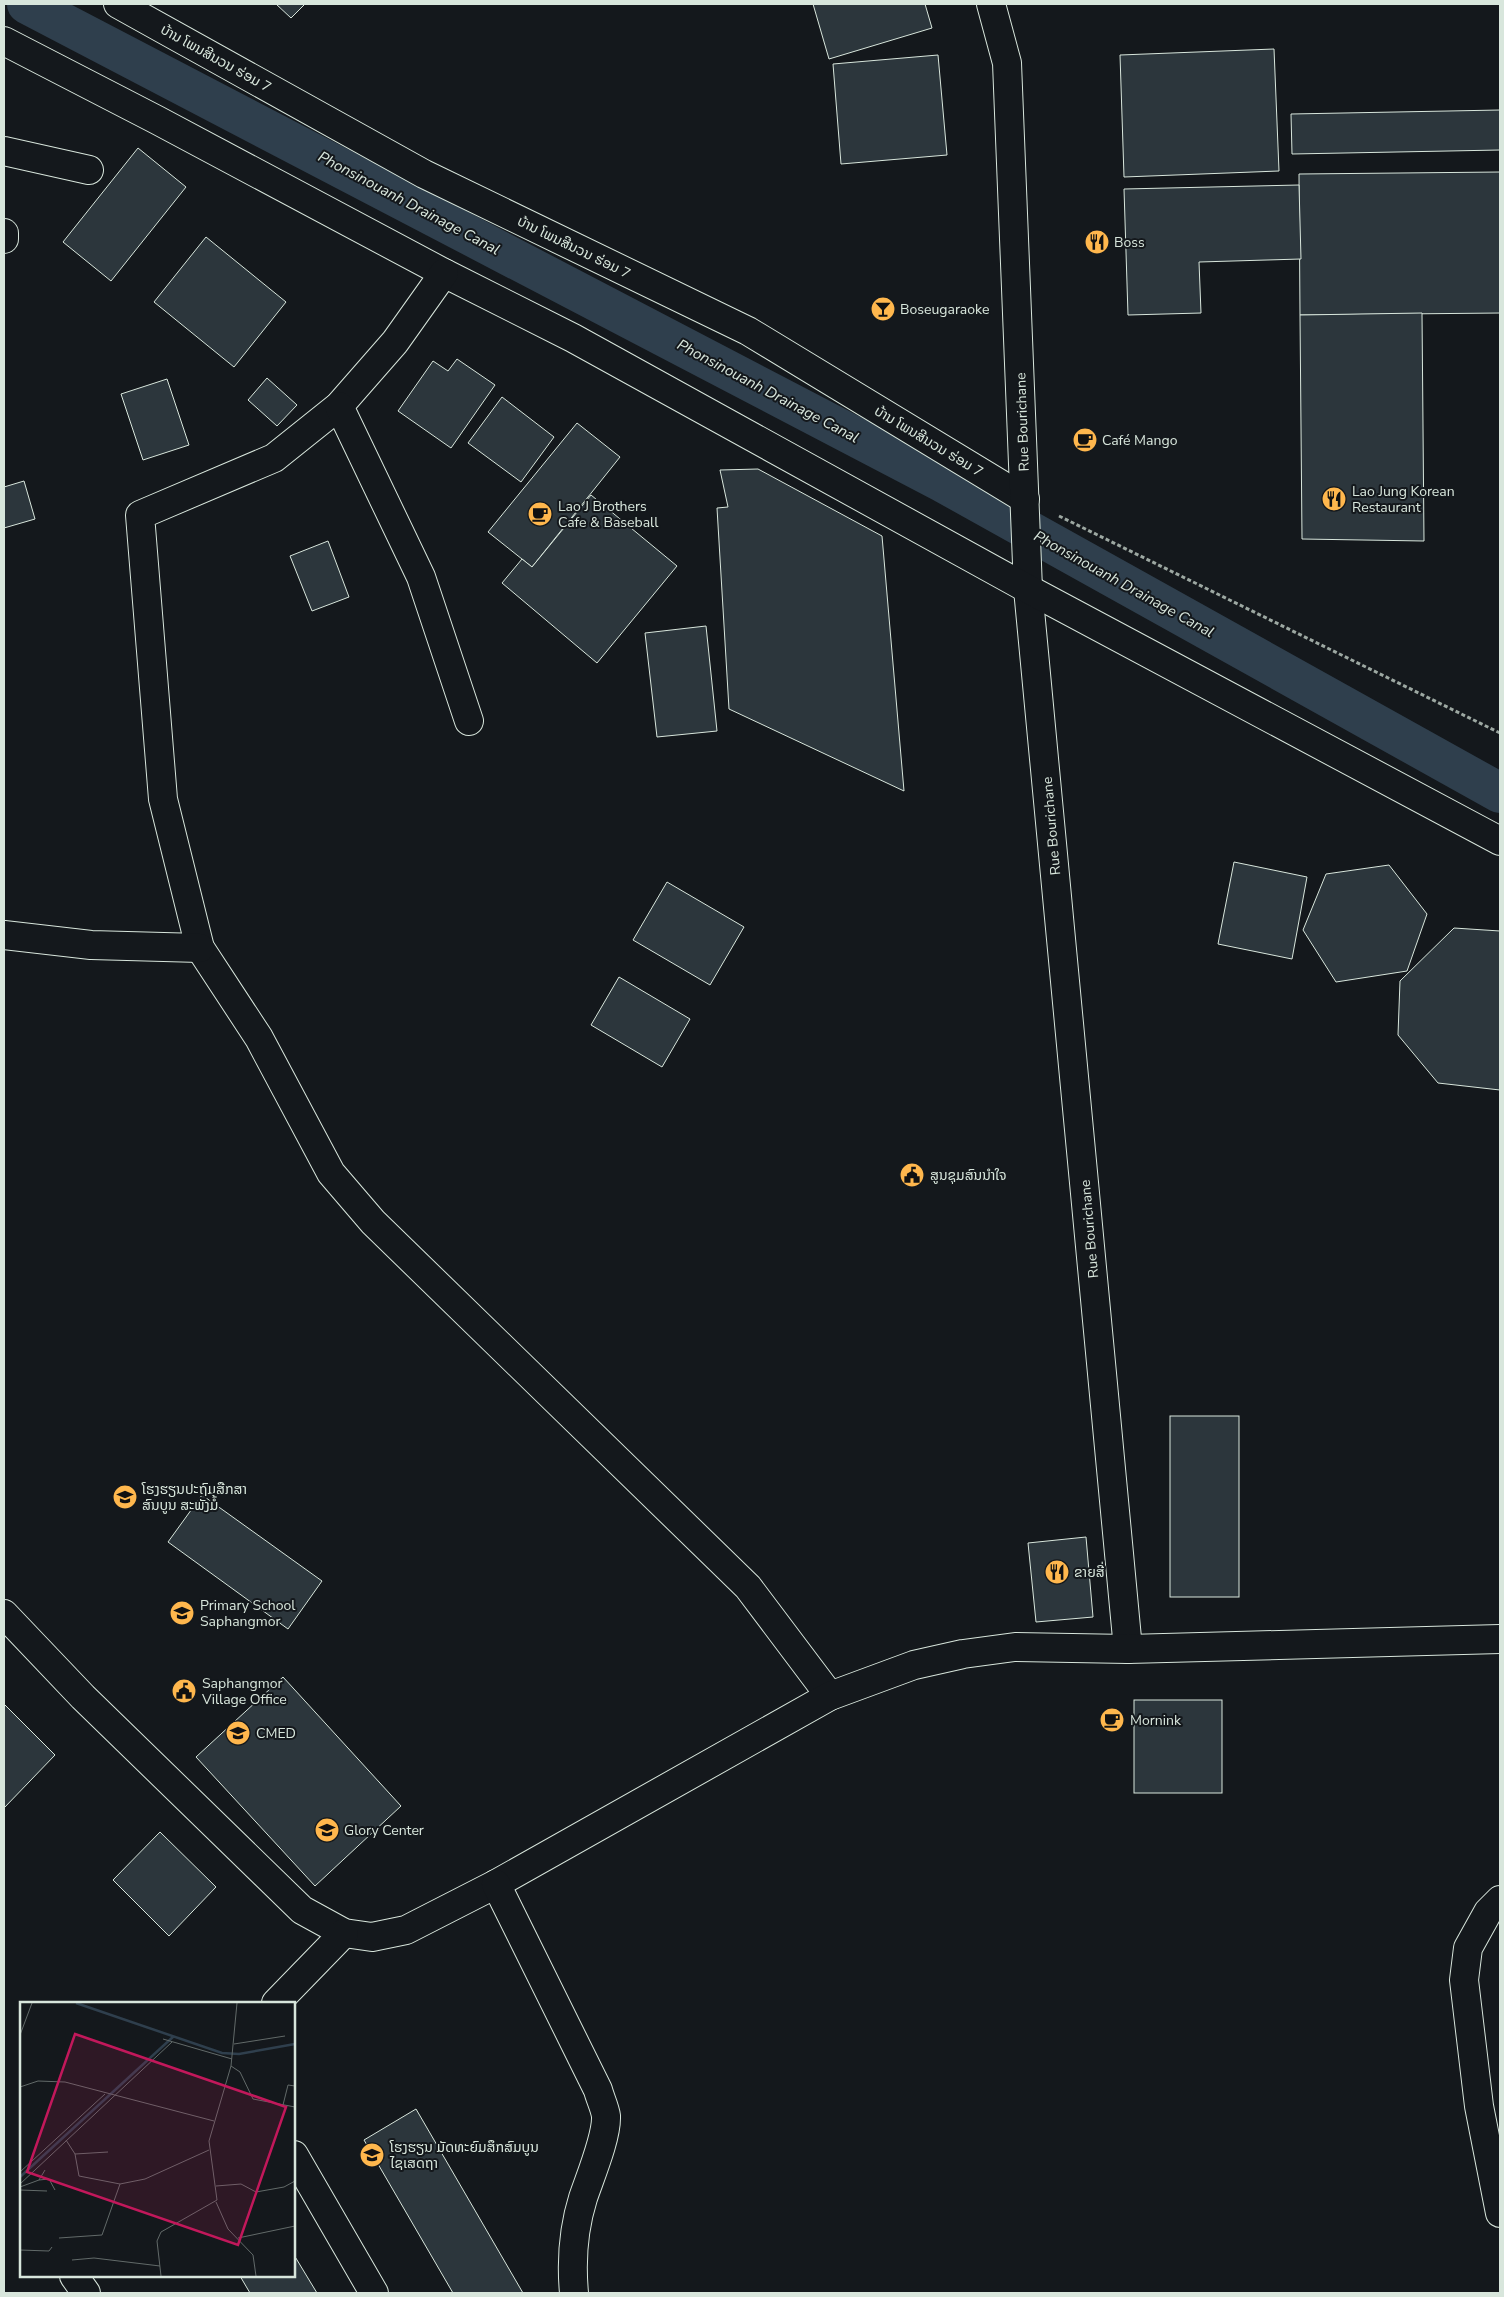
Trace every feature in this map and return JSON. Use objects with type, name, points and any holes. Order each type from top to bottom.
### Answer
[{"type":"street","name":"ບ້ານ ໂພນສີນວນ ຮ່ອມ 7","points":[[118,4],[424,174],[748,331],[1025,499]]},
{"type":"street","name":"Rue Bourichane","points":[[990,4],[1007,62],[1028,589],[1128,1648]]},
{"type":"street","points":[[4,42],[157,120],[444,273],[573,338],[1028,589],[1500,841]]},
{"type":"street","points":[[4,151],[89,170]]},
{"type":"street","points":[[4,233],[4,239]]},
{"type":"street","points":[[444,273],[395,342],[339,406],[274,458],[140,516],[163,799],[200,948],[259,1038],[331,1173],[374,1222],[748,1586],[830,1696]]},
{"type":"street","points":[[339,406],[421,577],[469,721]]},
{"type":"street","points":[[4,935],[91,945],[200,948]]},
{"type":"street","points":[[4,1614],[83,1697],[302,1910],[344,1932],[372,1937],[406,1930],[496,1884],[830,1696],[914,1665],[963,1654],[1014,1647],[1128,1648],[1500,1639]]},
{"type":"street","points":[[496,1884],[598,2090],[606,2116],[600,2148],[582,2200],[572,2244],[574,2293]]},
{"type":"street","points":[[1500,1900],[1488,1912],[1468,1948],[1464,1980],[1479,2106],[1500,2213]]},
{"type":"street","points":[[277,2002],[344,1932]]},
{"type":"street","points":[[295,2157],[374,2293]]},
{"type":"street","points":[[65,2293],[73,2277]]},
{"type":"street","points":[[74,2277],[86,2293]]},
{"type":"path","points":[[1025,499],[1500,733]]},
{"type":"building","points":[[276,4],[305,4],[291,18]]},
{"type":"building","points":[[813,4],[925,4],[932,28],[829,59]]},
{"type":"building","points":[[1274,49],[1279,171],[1124,177],[1120,55]]},
{"type":"building","points":[[938,55],[947,155],[841,164],[833,64]]},
{"type":"building","points":[[1500,110],[1500,150],[1292,154],[1291,114]]},
{"type":"building","points":[[138,148],[186,187],[111,281],[63,242]]},
{"type":"building","points":[[1500,172],[1500,313],[1300,315],[1299,174]]},
{"type":"building","points":[[1299,185],[1301,259],[1199,262],[1201,313],[1128,315],[1124,189]]},
{"type":"building","points":[[206,237],[286,302],[234,367],[154,302]]},
{"type":"building","points":[[1422,313],[1424,541],[1302,539],[1300,315]]},
{"type":"building","points":[[457,359],[495,385],[451,448],[398,411],[433,361],[448,371]]},
{"type":"building","points":[[267,378],[297,405],[277,426],[248,400]]},
{"type":"building","points":[[167,379],[189,445],[143,460],[121,394]]},
{"type":"building","points":[[502,397],[554,437],[521,482],[468,443]]},
{"type":"building","name":"Lao J Brothers Cafe & Baseball","points":[[577,423],[620,457],[532,567],[488,532]]},
{"type":"building","points":[[758,469],[882,536],[904,791],[729,709],[717,508],[728,507],[720,470]]},
{"type":"building","points":[[24,481],[35,519],[4,528],[4,487]]},
{"type":"building","points":[[591,495],[677,566],[597,663],[502,583],[522,559],[532,567]]},
{"type":"building","points":[[328,541],[349,597],[312,611],[290,556]]},
{"type":"building","points":[[706,626],[717,731],[657,737],[645,633]]},
{"type":"building","points":[[1234,862],[1307,877],[1292,959],[1218,944]]},
{"type":"building","points":[[1389,865],[1427,914],[1407,971],[1336,982],[1303,930],[1326,874]]},
{"type":"building","points":[[667,882],[744,927],[710,985],[633,940]]},
{"type":"building","points":[[1454,928],[1500,931],[1500,1090],[1438,1083],[1398,1035],[1400,981]]},
{"type":"building","points":[[619,977],[690,1019],[662,1067],[591,1025]]},
{"type":"building","points":[[1170,1416],[1239,1416],[1239,1597],[1170,1597]]},
{"type":"building","points":[[202,1495],[322,1581],[288,1629],[168,1542]]},
{"type":"building","points":[[1086,1537],[1093,1617],[1036,1622],[1028,1543]]},
{"type":"building","points":[[283,1677],[401,1806],[315,1886],[196,1757]]},
{"type":"building","points":[[1134,1700],[1222,1700],[1222,1793],[1134,1793]]},
{"type":"building","points":[[4,1704],[55,1755],[4,1808]]},
{"type":"building","points":[[160,1832],[216,1887],[169,1936],[113,1880]]},
{"type":"building","points":[[416,2109],[523,2293],[453,2293],[364,2140]]},
{"type":"building","points":[[295,2257],[317,2293],[250,2293],[241,2277],[295,2277]]},
{"type":"waterway","name":"Phonsinouanh Drainage Canal","points":[[27,4],[942,482],[1500,793]]},
{"type":"place","name":"Boss","points":[[1097,242]]},
{"type":"place","name":"Boseugaraoke","points":[[883,309]]},
{"type":"place","name":"Café Mango","points":[[1085,440]]},
{"type":"place","name":"Lao Jung Korean Restaurant","points":[[1334,499]]},
{"type":"place","name":"Lao J Brothers Cafe & Baseball","points":[[540,514]]},
{"type":"place","name":"ສູນຊຸມສົນນຳໃຈ","points":[[912,1175]]},
{"type":"place","name":"ໂຮງຮຽນປະຖົມສືກສາ ສົນບູນ ສະພັງມໍ້","points":[[125,1497]]},
{"type":"place","name":"ຂາຍສີ່","points":[[1057,1572]]},
{"type":"place","name":"Primary School Saphangmor","points":[[182,1613]]},
{"type":"place","name":"Saphangmor Village Office","points":[[184,1691]]},
{"type":"place","name":"Mornink","points":[[1112,1720]]},
{"type":"place","name":"CMED","points":[[238,1733]]},
{"type":"place","name":"Glory Center","points":[[327,1830]]},
{"type":"place","name":"ໂຮງຮຽນ ມັດທະຍົມສຶກສົມບູນ ໄຊເສດຖາ","points":[[372,2155]]}]
